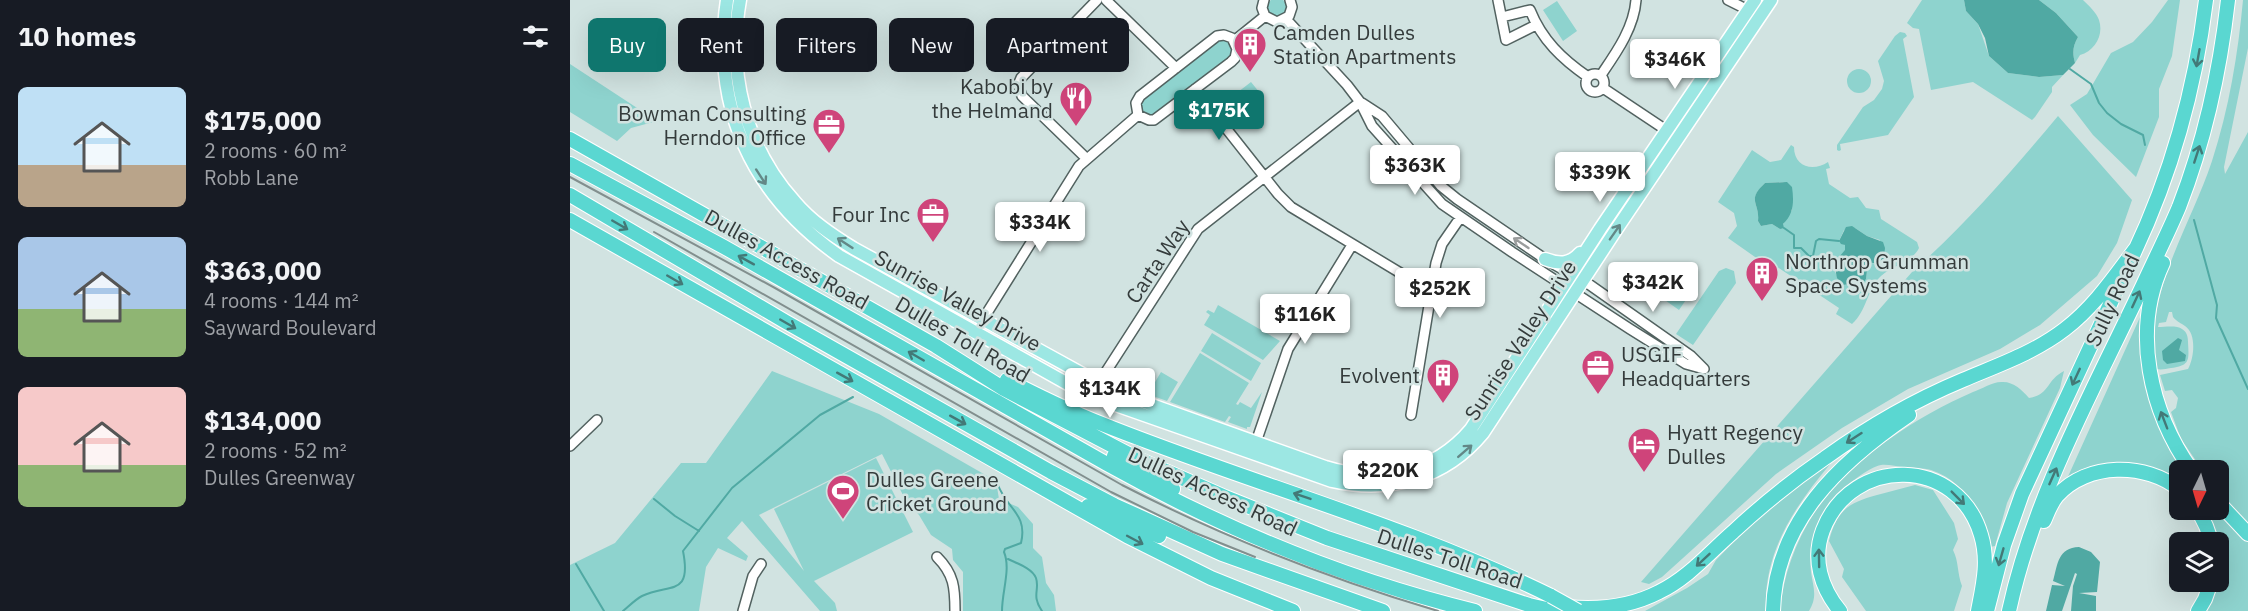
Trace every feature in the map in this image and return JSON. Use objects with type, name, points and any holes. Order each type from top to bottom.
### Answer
[{"type":"highway","name":"Sully Road","points":[[1987,611],[2001,553],[2022,494],[2165,182],[2181,133],[2194,81],[2206,0]]},
{"type":"highway","name":"Sully Road","points":[[2009,611],[2025,549],[2044,497],[2178,210],[2201,142],[2210,106],[2228,0]]},
{"type":"highway","points":[[570,132],[643,181]]},
{"type":"highway","name":"Dulles Toll Road","points":[[570,139],[936,346],[1004,389],[1136,458],[1217,494],[1356,549],[1529,605],[1555,611]]},
{"type":"highway","name":"Dulles Access Road","points":[[570,164],[723,247],[1127,475],[1212,518],[1373,581],[1475,611]]},
{"type":"highway","points":[[570,195],[778,318],[1071,483],[1135,516],[1200,545],[1383,611]]},
{"type":"highway","points":[[2178,210],[2171,247],[2157,278],[2152,296],[2148,325],[2148,354],[2152,382],[2162,417],[2171,438],[2185,460]]},
{"type":"highway","points":[[570,220],[1148,547],[1211,578],[1293,611]]},
{"type":"highway","points":[[1773,611],[1777,576],[1788,539],[1808,506],[1830,480],[1865,447],[1912,412],[2042,345],[2076,320],[2098,298],[2136,248]]},
{"type":"highway","points":[[936,346],[1096,422],[1419,538],[1487,566],[1578,611]]},
{"type":"highway","points":[[1493,593],[1588,609],[1615,607],[1651,596],[1681,579],[1764,504],[1847,443],[1920,400],[2000,365]]},
{"type":"highway","points":[[1004,389],[1035,411],[1202,506],[1284,548]]},
{"type":"highway","points":[[920,419],[968,439],[1063,493],[1126,522],[1293,586],[1334,595]]},
{"type":"highway","points":[[2014,611],[2021,597],[2047,513],[2053,501],[2064,489],[2093,475],[2125,470],[2158,477],[2169,484]]},
{"type":"highway","points":[[1840,611],[1826,591],[1820,572],[1818,553],[1823,530],[1834,509],[1854,489],[1873,479],[1896,474],[1916,475],[1940,484],[1958,496],[1972,515],[1981,536],[1986,563],[1978,611]]},
{"type":"highway","points":[[2229,514],[2248,534]]},
{"type":"highway","points":[[2198,611],[2207,592]]},
{"type":"main road","name":"Sunrise Valley Drive","points":[[727,0],[723,51],[728,95],[739,135],[750,159],[768,188],[809,233],[832,251],[1053,376],[1091,395],[1255,448],[1335,470],[1375,476],[1398,473],[1435,460],[1453,447],[1471,429],[1570,274],[1751,5]]},
{"type":"main road","name":"Sunrise Valley Drive","points":[[740,0],[735,50],[739,87],[747,121],[779,183],[796,204],[836,237],[1098,383],[1332,481],[1364,486],[1403,483],[1436,471],[1460,456],[1483,433],[1771,0]]},
{"type":"main road","points":[[1545,260],[1564,263],[1573,260],[1600,229]]},
{"type":"street","points":[[1087,159],[1023,96],[1018,86],[1021,78],[1097,0]]},
{"type":"street","points":[[1107,0],[1176,68]]},
{"type":"street","points":[[1264,0],[1262,8],[1265,16],[1273,21],[1286,19],[1291,11],[1290,0]]},
{"type":"street","points":[[1498,0],[1506,40],[1536,25]]},
{"type":"street","points":[[1600,75],[1622,42],[1636,9],[1636,0]]},
{"type":"street","points":[[1728,0],[1751,5]]},
{"type":"street","points":[[1502,17],[1530,10],[1536,25],[1554,49],[1588,77]]},
{"type":"street","points":[[1234,40],[1265,16]]},
{"type":"street","points":[[1286,19],[1360,102],[1372,126],[1434,197],[1460,218],[1563,286],[1686,364],[1704,369],[1691,356],[1582,281],[1545,260],[1448,193],[1382,116],[1360,102]]},
{"type":"street","points":[[1224,35],[1234,40],[1238,49],[1235,58],[1154,120],[1138,115],[1136,108],[1138,98],[1176,68],[1217,36],[1224,35]]},
{"type":"street","points":[[1595,73],[1600,75],[1604,80],[1603,88],[1598,91],[1590,90],[1586,86],[1588,77],[1595,73]]},
{"type":"street","points":[[1603,88],[1678,138]]},
{"type":"street","points":[[1195,89],[1291,207],[1417,283],[1431,288]]},
{"type":"street","name":"Carta Way","points":[[1091,395],[1198,229],[1360,102]]},
{"type":"street","points":[[975,332],[1079,166],[1138,115]]},
{"type":"street","points":[[1411,415],[1436,263],[1442,244],[1460,218]]},
{"type":"street","points":[[1255,448],[1288,349],[1352,245]]},
{"type":"street","points":[[570,446],[597,420]]},
{"type":"street","points":[[937,557],[953,579],[955,611]]},
{"type":"street","points":[[743,611],[753,576],[761,564]]},
{"type":"shaded area","points":[[1273,-1],[1281,-1],[1286,4],[1286,12],[1281,17],[1273,17],[1268,12],[1268,4]]},
{"type":"shaded area","points":[[1922,0],[1964,0],[1966,11],[1978,24],[1989,56],[2008,73],[2039,77],[2063,75],[2052,87],[2052,92],[2032,120],[1973,82],[1931,90],[1919,29],[1907,23]]},
{"type":"shaded area","points":[[1964,0],[2039,0],[2056,13],[2078,37],[2074,49],[2075,63],[2063,75],[2039,77],[2008,73],[1989,56],[1985,38],[1978,24],[1966,11]]},
{"type":"shaded area","points":[[2039,0],[2083,0],[2098,17],[2100,31],[2097,42],[2090,50],[2080,55],[2075,63],[2074,49],[2078,37],[2056,13]]},
{"type":"shaded area","points":[[2168,0],[2180,0],[2172,56],[2159,89],[2159,117],[2136,177],[2093,135],[2070,105],[2087,94],[2111,53],[2133,42]]},
{"type":"shaded area","points":[[2243,0],[2248,0],[2248,48],[2224,167],[2225,174],[2248,132],[2248,526],[2229,503],[2229,460],[2195,460],[2181,439],[2171,412],[2176,408],[2178,398],[2172,390],[2165,391],[2160,375],[2188,369],[2193,353],[2193,340],[2189,330],[2173,317],[2172,312],[2169,312],[2166,322],[2159,323],[2158,327],[2177,327],[2184,330],[2187,335],[2188,358],[2185,363],[2177,367],[2156,369],[2153,342],[2162,289],[2170,263],[2212,161],[2228,101]]},
{"type":"shaded area","points":[[1557,1],[1577,31],[1563,41],[1543,10]]},
{"type":"shaded area","points":[[1900,32],[1907,36],[1903,39],[1914,97],[1888,135],[1840,144],[1841,150],[1837,150],[1837,145],[1863,107],[1874,100],[1882,89],[1884,81],[1878,61]]},
{"type":"shaded area","points":[[1218,40],[1228,41],[1234,48],[1232,56],[1157,113],[1151,116],[1143,112],[1141,100]]},
{"type":"shaded area","points":[[570,64],[657,121],[631,128],[617,141],[570,112]]},
{"type":"shaded area","points":[[1859,69],[1868,72],[1871,81],[1868,90],[1859,93],[1850,90],[1847,81],[1850,72]]},
{"type":"shaded area","points":[[1251,82],[1264,98],[1251,108],[1238,92]]},
{"type":"shaded area","points":[[2058,116],[2132,200],[2117,243],[2097,276],[2040,325],[2000,349],[1908,389],[1842,428],[1776,474],[1662,577],[1649,584],[1641,582],[1912,272],[1988,197]]},
{"type":"shaded area","points":[[1791,145],[1794,147],[1797,159],[1805,166],[1816,167],[1828,162],[1830,168],[1826,169],[1829,184],[1850,198],[1858,197],[1866,208],[1879,210],[1881,219],[1917,242],[1919,248],[1916,253],[1876,281],[1861,313],[1852,324],[1836,314],[1839,308],[1768,261],[1765,264],[1728,238],[1737,226],[1734,213],[1718,202],[1752,150],[1770,162],[1781,160]],"holes":[[[1783,182],[1789,185],[1792,210],[1780,229],[1772,224],[1761,226],[1755,202],[1756,194],[1765,183]],[[1855,228],[1867,236],[1880,240],[1876,264],[1868,262],[1864,282],[1843,285],[1835,272],[1835,263],[1845,251],[1845,245],[1839,241],[1844,230]]]},
{"type":"shaded area","points":[[1787,182],[1792,187],[1793,202],[1791,212],[1783,224],[1784,228],[1780,229],[1772,224],[1761,226],[1755,202],[1756,194],[1765,183]]},
{"type":"shaded area","points":[[1852,226],[1867,236],[1883,242],[1884,258],[1878,264],[1868,262],[1864,282],[1843,285],[1837,278],[1834,263],[1845,250],[1845,245],[1839,241],[1846,227]]},
{"type":"shaded area","points":[[1726,268],[1734,271],[1736,283],[1693,345],[1676,334],[1719,271]]},
{"type":"shaded area","points":[[1673,282],[1690,294],[1679,310],[1662,298]]},
{"type":"shaded area","points":[[1218,305],[1280,341],[1263,360],[1204,325],[1210,315],[1206,312],[1208,310],[1214,313]]},
{"type":"shaded area","points":[[2145,306],[2144,341],[2183,460],[2169,460],[2169,475],[2150,467],[2066,481]]},
{"type":"shaded area","points":[[1212,333],[1261,363],[1251,381],[1201,351]]},
{"type":"shaded area","points":[[2178,338],[2182,340],[2179,350],[2186,355],[2185,361],[2167,364],[2163,360],[2162,351]]},
{"type":"shaded area","points":[[1200,353],[1249,383],[1236,404],[1240,402],[1251,408],[1262,392],[1250,427],[1247,429],[1228,422],[1231,417],[1229,416],[1225,422],[1170,402]]},
{"type":"shaded area","points":[[772,371],[879,414],[996,481],[999,499],[1018,507],[1033,524],[1033,548],[1042,557],[1046,583],[1054,595],[1056,611],[963,611],[963,572],[953,560],[952,549],[931,535],[919,515],[905,499],[882,454],[759,515],[804,571],[774,509],[876,458],[913,532],[814,581],[835,603],[837,611],[820,611],[742,521],[727,538],[748,556],[746,561],[718,548],[706,567],[699,611],[570,611],[570,565],[615,543],[681,463],[706,463]]},
{"type":"shaded area","points":[[2064,371],[2060,388],[2007,503],[1995,546],[1990,547],[1977,511],[1954,482],[1928,469],[1876,466],[1837,495],[1818,524],[1812,542],[1810,562],[1814,596],[1809,611],[1780,611],[1787,573],[1807,524],[1828,494],[1864,458],[1907,427],[1951,402],[1999,382],[2011,383],[2029,398],[2045,391]]},
{"type":"shaded area","points":[[1161,372],[1178,382],[1167,401],[1153,396],[1151,389]]},
{"type":"shaded area","points":[[1828,461],[1831,463],[1794,513],[1776,550],[1766,589],[1766,611],[1645,611],[1708,574],[1716,560],[1756,519]]},
{"type":"shaded area","points":[[1915,485],[1933,490],[1954,523],[1958,539],[1953,550],[1962,586],[1954,611],[1866,611],[1842,577],[1844,569],[1829,541],[1832,530],[1845,509],[1858,501]]},
{"type":"shaded area","points":[[2229,519],[2248,541],[2248,611],[2205,611],[2214,592],[2229,592],[2229,532],[2214,532],[2209,520]]},
{"type":"shaded area","points":[[2079,547],[2091,552],[2100,562],[2097,592],[2079,593],[2096,596],[2096,611],[2071,611],[2073,586],[2077,574],[2075,573],[2062,611],[2046,611],[2052,585],[2065,586],[2053,581],[2060,558],[2067,550]]},
{"type":"waterway","points":[[2070,69],[2091,84],[2099,103],[2107,113],[2121,124],[2143,135],[2145,145]]},
{"type":"waterway","points":[[2194,220],[2217,305],[2216,318],[2248,389]]},
{"type":"waterway","points":[[1784,228],[1794,235],[1794,248],[1801,248],[1809,256],[1813,256],[1816,241],[1819,239],[1839,241]]},
{"type":"waterway","points":[[623,611],[642,596],[676,586],[681,582],[685,566],[683,551],[732,488],[820,415],[853,397]]},
{"type":"waterway","points":[[998,485],[1022,525],[1021,543],[1005,549],[1004,552],[1007,566],[1002,611]]},
{"type":"waterway","points":[[654,499],[699,531]]},
{"type":"waterway","points":[[1008,559],[1024,566],[1034,574],[1037,582],[1036,597],[1042,611]]},
{"type":"waterway","points":[[576,564],[604,611]]},
{"type":"railway","points":[[570,177],[775,288],[1122,485],[1277,556],[1356,585],[1438,611]]},
{"type":"railway","points":[[654,232],[1111,492],[1193,532],[1255,557]]},
{"type":"place","name":"Camden Dulles Station Apartments","points":[[1250,73]]},
{"type":"place","name":"Kabobi by the Helmand","points":[[1076,127]]},
{"type":"place","name":"Bowman Consulting Herndon Office","points":[[829,154]]},
{"type":"place","name":"Four Inc","points":[[933,243]]},
{"type":"place","name":"Northrop Grumman Space Systems","points":[[1762,302]]},
{"type":"place","name":"USGIF Headquarters","points":[[1598,395]]},
{"type":"place","name":"Evolvent","points":[[1443,404]]},
{"type":"place","name":"Hyatt Regency Dulles","points":[[1644,473]]},
{"type":"place","name":"Dulles Greene Cricket Ground","points":[[843,520]]}]
